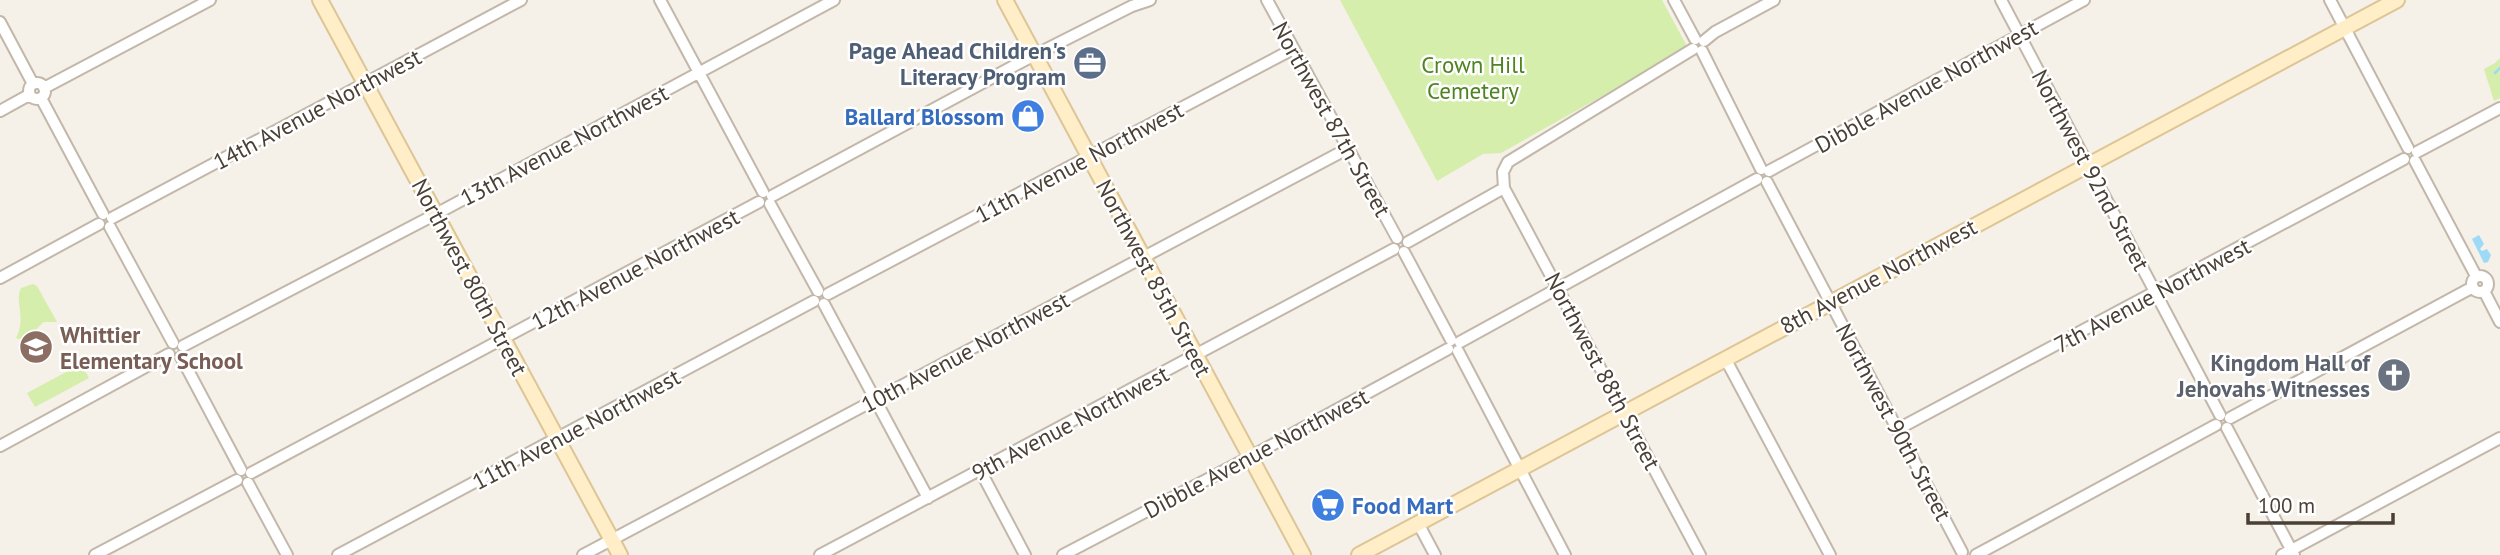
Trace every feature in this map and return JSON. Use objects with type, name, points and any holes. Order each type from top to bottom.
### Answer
[{"type":"street","points":[[0,111],[210,0]]},
{"type":"street","name":"Northwest 80th Street","points":[[320,0],[620,555]]},
{"type":"street","name":"14th Avenue Northwest","points":[[0,278],[521,0]]},
{"type":"street","points":[[660,0],[928,498]]},
{"type":"street","name":"13th Avenue Northwest","points":[[0,446],[834,0]]},
{"type":"street","name":"Northwest 85th Street","points":[[1006,0],[1303,555]]},
{"type":"street","name":"12th Avenue Northwest","points":[[95,555],[1035,56],[1132,6],[1150,0]]},
{"type":"street","name":"Northwest 87th Street","points":[[1267,0],[1401,245],[1565,555]]},
{"type":"street","name":"Northwest 90th Street","points":[[1674,0],[1898,429],[1968,554]]},
{"type":"street","points":[[1504,188],[1503,172],[1508,162],[1774,0]]},
{"type":"street","name":"Northwest 92nd Street","points":[[2001,0],[2223,421],[2289,553]]},
{"type":"street","name":"Dibble Avenue Northwest","points":[[1063,555],[1251,457],[2084,0]]},
{"type":"street","points":[[2330,0],[2500,322]]},
{"type":"street","name":"8th Avenue Northwest","points":[[1359,555],[2397,0]]},
{"type":"street","points":[[0,22],[287,555]]},
{"type":"street","name":"11th Avenue Northwest","points":[[338,555],[1293,50]]},
{"type":"street","name":"7th Avenue Northwest","points":[[1898,429],[2156,294],[2500,108]]},
{"type":"street","name":"10th Avenue Northwest","points":[[583,555],[1347,149]]},
{"type":"street","name":"9th Avenue Northwest","points":[[820,555],[1196,356],[1504,188]]},
{"type":"street","name":"Northwest 88th Street","points":[[1504,188],[1700,555]]},
{"type":"street","points":[[1968,554],[2500,273]]},
{"type":"street","points":[[1726,358],[1830,555]]},
{"type":"street","points":[[2289,553],[2500,438]]},
{"type":"street","points":[[980,470],[1025,555]]},
{"type":"street","points":[[1418,523],[1435,555]]},
{"type":"green space","name":"Crown Hill Cemetery","points":[[1340,0],[1662,0],[1688,48],[1501,153],[1483,154],[1437,181]]},
{"type":"green space","points":[[2500,58],[2500,98],[2494,101],[2484,69]]},
{"type":"green space","points":[[33,284],[37,286],[57,322],[44,322],[26,339],[16,338],[21,316],[19,294],[21,288]]},
{"type":"green space","points":[[81,364],[89,378],[35,407],[27,393]]},
{"type":"water","points":[[2479,235],[2484,244],[2480,249],[2487,249],[2491,255],[2488,262],[2484,263],[2472,239]]},
{"type":"waterway","points":[[2495,73],[2500,68]]},
{"type":"place","name":"Page Ahead Children's Literacy Program","points":[[1090,63]]},
{"type":"place","name":"Ballard Blossom","points":[[1028,116]]},
{"type":"place","name":"Whittier Elementary School","points":[[36,347]]},
{"type":"place","name":"Kingdom Hall of Jehovahs Witnesses","points":[[2394,375]]},
{"type":"place","name":"Food Mart","points":[[1328,505]]}]
